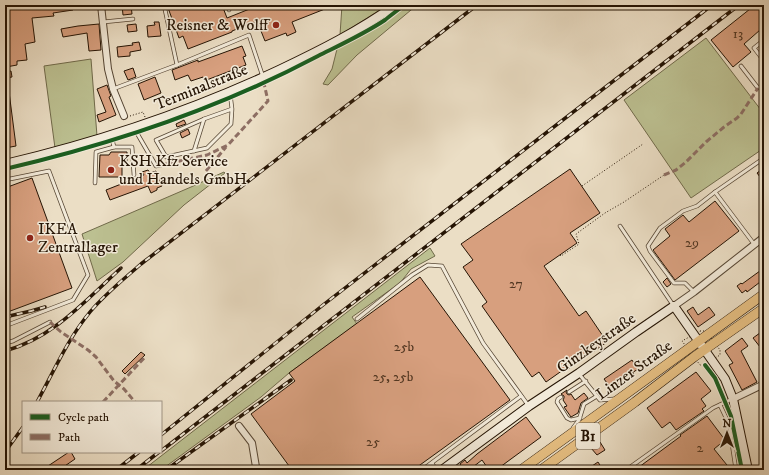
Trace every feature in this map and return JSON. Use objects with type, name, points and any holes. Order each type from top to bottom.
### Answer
[{"type":"main road","name":"Linzer Straße","points":[[522,470],[764,294]]},
{"type":"main road","name":"Linzer Straße","points":[[541,470],[764,308]]},
{"type":"street","points":[[101,5],[108,69],[124,116]]},
{"type":"street","name":"Terminalstraße","points":[[5,164],[72,147],[134,128],[230,92],[301,60],[358,30],[395,5]]},
{"type":"street","name":"Ginzkeystraße","points":[[447,468],[529,406],[579,373],[694,292],[764,237]]},
{"type":"street","points":[[674,306],[725,379],[733,399],[748,470]]},
{"type":"street","points":[[733,399],[764,384]]},
{"type":"street","points":[[239,426],[252,443],[256,467],[255,470]]},
{"type":"lane","points":[[164,5],[177,65]]},
{"type":"lane","points":[[227,5],[229,10]]},
{"type":"lane","points":[[102,22],[133,19]]},
{"type":"lane","points":[[114,89],[249,35],[263,78]]},
{"type":"lane","points":[[764,40],[754,48],[764,61]]},
{"type":"lane","points":[[741,66],[758,88],[764,84]]},
{"type":"lane","points":[[230,92],[232,109],[232,124],[207,148],[166,157],[156,140],[204,119],[232,109]]},
{"type":"lane","points":[[194,151],[204,119]]},
{"type":"lane","points":[[134,128],[156,166],[161,165]]},
{"type":"lane","points":[[110,135],[114,147]]},
{"type":"lane","points":[[95,183],[96,152],[114,147],[132,147],[134,175]]},
{"type":"lane","points":[[694,292],[685,283],[674,283],[650,251],[648,246],[660,228],[683,211],[697,206],[764,158]]},
{"type":"lane","points":[[5,180],[49,171],[88,275],[73,300],[5,326]]},
{"type":"lane","points":[[715,192],[754,244]]},
{"type":"lane","points":[[620,226],[674,306]]},
{"type":"lane","points":[[357,319],[412,275],[428,265],[442,266],[483,343],[529,406]]},
{"type":"lane","points":[[5,343],[13,341],[50,322]]},
{"type":"lane","points":[[579,373],[600,400],[619,399]]},
{"type":"lane","points":[[569,392],[586,382]]},
{"type":"lane","points":[[422,470],[521,396]]},
{"type":"lane","points":[[572,434],[572,429],[580,418],[584,404],[597,396]]},
{"type":"lane","points":[[561,397],[557,402],[567,418],[571,420],[580,418]]},
{"type":"lane","points":[[626,470],[713,408],[733,399]]},
{"type":"lane","points":[[720,405],[730,424],[736,470]]},
{"type":"lane","points":[[432,463],[436,470]]},
{"type":"lane","points":[[222,470],[230,468],[233,470]]},
{"type":"path","points":[[124,116],[142,112],[149,123]]},
{"type":"path","points":[[582,186],[643,144]]},
{"type":"path","points":[[560,255],[561,256],[579,244],[576,234],[605,213],[664,175]]},
{"type":"path","points":[[662,349],[670,353]]},
{"type":"green space","points":[[342,5],[388,5],[340,35]]},
{"type":"green space","points":[[408,5],[417,5],[357,55],[328,85],[323,84],[332,69],[337,49],[385,22]]},
{"type":"green space","points":[[706,38],[764,114],[764,148],[691,198],[624,100]]},
{"type":"green space","points":[[91,59],[97,136],[55,148],[44,66]]},
{"type":"green space","points":[[224,172],[225,173],[184,205],[123,262],[97,281],[82,234]]},
{"type":"green space","points":[[430,248],[435,256],[411,269],[400,283],[352,317],[357,324],[289,373],[261,397],[161,470],[143,470]]},
{"type":"building","points":[[5,5],[72,5],[73,10],[53,13],[54,16],[32,18],[35,42],[25,44],[27,60],[17,61],[17,65],[6,67]]},
{"type":"building","points":[[122,5],[131,5],[132,14],[123,15]]},
{"type":"building","points":[[167,5],[222,5],[227,18],[252,8],[251,5],[335,5],[292,22],[296,32],[287,36],[286,33],[265,41],[257,21],[188,49],[183,36],[179,38]]},
{"type":"building","points":[[755,5],[764,5],[764,35],[760,30],[744,44],[751,52],[733,67],[711,40]]},
{"type":"building","points":[[154,22],[159,22],[161,36],[148,37],[147,26],[155,25]]},
{"type":"building","points":[[99,24],[101,50],[89,51],[87,33],[63,37],[61,29],[78,26]]},
{"type":"building","points":[[136,24],[137,31],[128,32],[127,25]]},
{"type":"building","points":[[139,42],[141,50],[130,52],[130,56],[118,57],[117,47],[133,45],[132,43]]},
{"type":"building","name":"Reisner & Wolff","points":[[242,46],[246,56],[243,57],[246,65],[204,81],[203,77],[191,81],[188,75],[175,80],[172,70]]},
{"type":"building","points":[[133,68],[136,77],[128,80],[124,71]]},
{"type":"building","points":[[11,71],[12,77],[5,78],[5,72]]},
{"type":"building","points":[[155,77],[161,93],[144,100],[138,84]]},
{"type":"building","points":[[5,84],[8,84],[16,146],[5,148]]},
{"type":"building","points":[[107,85],[111,96],[109,97],[116,115],[99,122],[97,115],[106,112],[97,89]]},
{"type":"building","points":[[184,120],[186,124],[177,127],[176,124]]},
{"type":"building","points":[[188,129],[190,134],[182,138],[180,133]]},
{"type":"building","name":"KSH Kfz Service und Handels GmbH","points":[[111,152],[127,152],[127,162],[122,163],[122,177],[99,177],[100,155],[109,155]]},
{"type":"building","points":[[764,168],[764,182],[757,173]]},
{"type":"building","points":[[570,169],[600,213],[570,233],[577,243],[544,266],[579,316],[586,311],[607,342],[564,372],[563,370],[546,382],[539,372],[532,377],[482,306],[487,302],[463,267],[473,260],[461,244]]},
{"type":"building","points":[[148,170],[150,173],[156,171],[162,186],[157,188],[157,190],[151,193],[148,186],[110,200],[106,190],[144,175],[142,172]]},
{"type":"building","name":"IKEA Zentrallager","points":[[32,178],[72,288],[5,313],[5,188]]},
{"type":"building","points":[[715,201],[739,231],[675,280],[653,250],[670,236],[665,229],[683,215],[689,222]]},
{"type":"building","points":[[764,268],[764,279],[747,292],[746,290],[742,293],[737,286]]},
{"type":"building","points":[[420,277],[510,400],[413,470],[292,470],[251,414],[295,381],[289,373]]},
{"type":"building","points":[[667,278],[671,284],[667,287],[663,282]]},
{"type":"building","points":[[693,307],[698,315],[709,307],[715,315],[698,327],[687,311]]},
{"type":"building","points":[[764,330],[764,352],[753,338]]},
{"type":"building","points":[[742,338],[748,346],[741,351],[757,382],[742,390],[729,365],[733,363],[725,351]]},
{"type":"building","points":[[141,352],[145,355],[125,374],[122,371]]},
{"type":"building","points":[[632,360],[638,369],[632,373],[634,374],[614,388],[610,387],[604,379]]},
{"type":"building","points":[[696,372],[711,391],[701,399],[706,406],[702,409],[704,411],[676,430],[670,422],[662,428],[647,408]]},
{"type":"building","points":[[567,390],[567,394],[571,394],[575,400],[584,393],[588,398],[581,403],[578,413],[571,417],[564,407],[567,406],[563,400],[564,396],[561,394]]},
{"type":"building","points":[[707,416],[725,440],[714,449],[731,470],[635,470],[681,436],[680,435]]},
{"type":"building","points":[[526,417],[541,437],[496,470],[489,470],[482,460],[469,470],[465,470],[460,464],[465,460],[467,463]]},
{"type":"building","points":[[600,442],[605,450],[597,455],[591,448]]},
{"type":"building","points":[[68,453],[72,453],[75,459],[59,470],[42,470]]},
{"type":"building","points":[[598,462],[603,470],[586,470]]},
{"type":"railway","points":[[38,401],[74,334],[90,312],[115,287],[141,264],[477,5]]},
{"type":"railway","points":[[162,434],[323,305],[712,5]]},
{"type":"railway","points":[[162,450],[739,5]]},
{"type":"railway","points":[[5,351],[38,337],[68,317],[121,268]]},
{"type":"railway","points":[[5,317],[45,307]]},
{"type":"railway","points":[[166,470],[291,380]]},
{"type":"railway","points":[[5,452],[22,428]]},
{"type":"railway","points":[[116,470],[138,453]]},
{"type":"railway","points":[[136,470],[158,453]]},
{"type":"marked path","points":[[161,165],[207,155],[228,145],[268,101],[263,79]]},
{"type":"marked path","points":[[664,175],[676,170],[706,142],[737,118],[758,88]]},
{"type":"marked path","points":[[206,171],[226,147]]},
{"type":"marked path","points":[[50,322],[61,332],[96,357],[114,381],[124,389],[134,401]]},
{"type":"marked path","points":[[104,401],[146,356]]},
{"type":"cycle path","points":[[5,169],[126,136],[165,123],[243,92],[281,75],[369,30],[404,5]]},
{"type":"cycle path","points":[[705,365],[715,378],[731,416],[742,470]]},
{"type":"place","name":"Reisner & Wolff","points":[[276,25]]},
{"type":"place","name":"KSH Kfz Service und Handels GmbH","points":[[111,170]]},
{"type":"place","name":"IKEA Zentrallager","points":[[30,238]]}]
